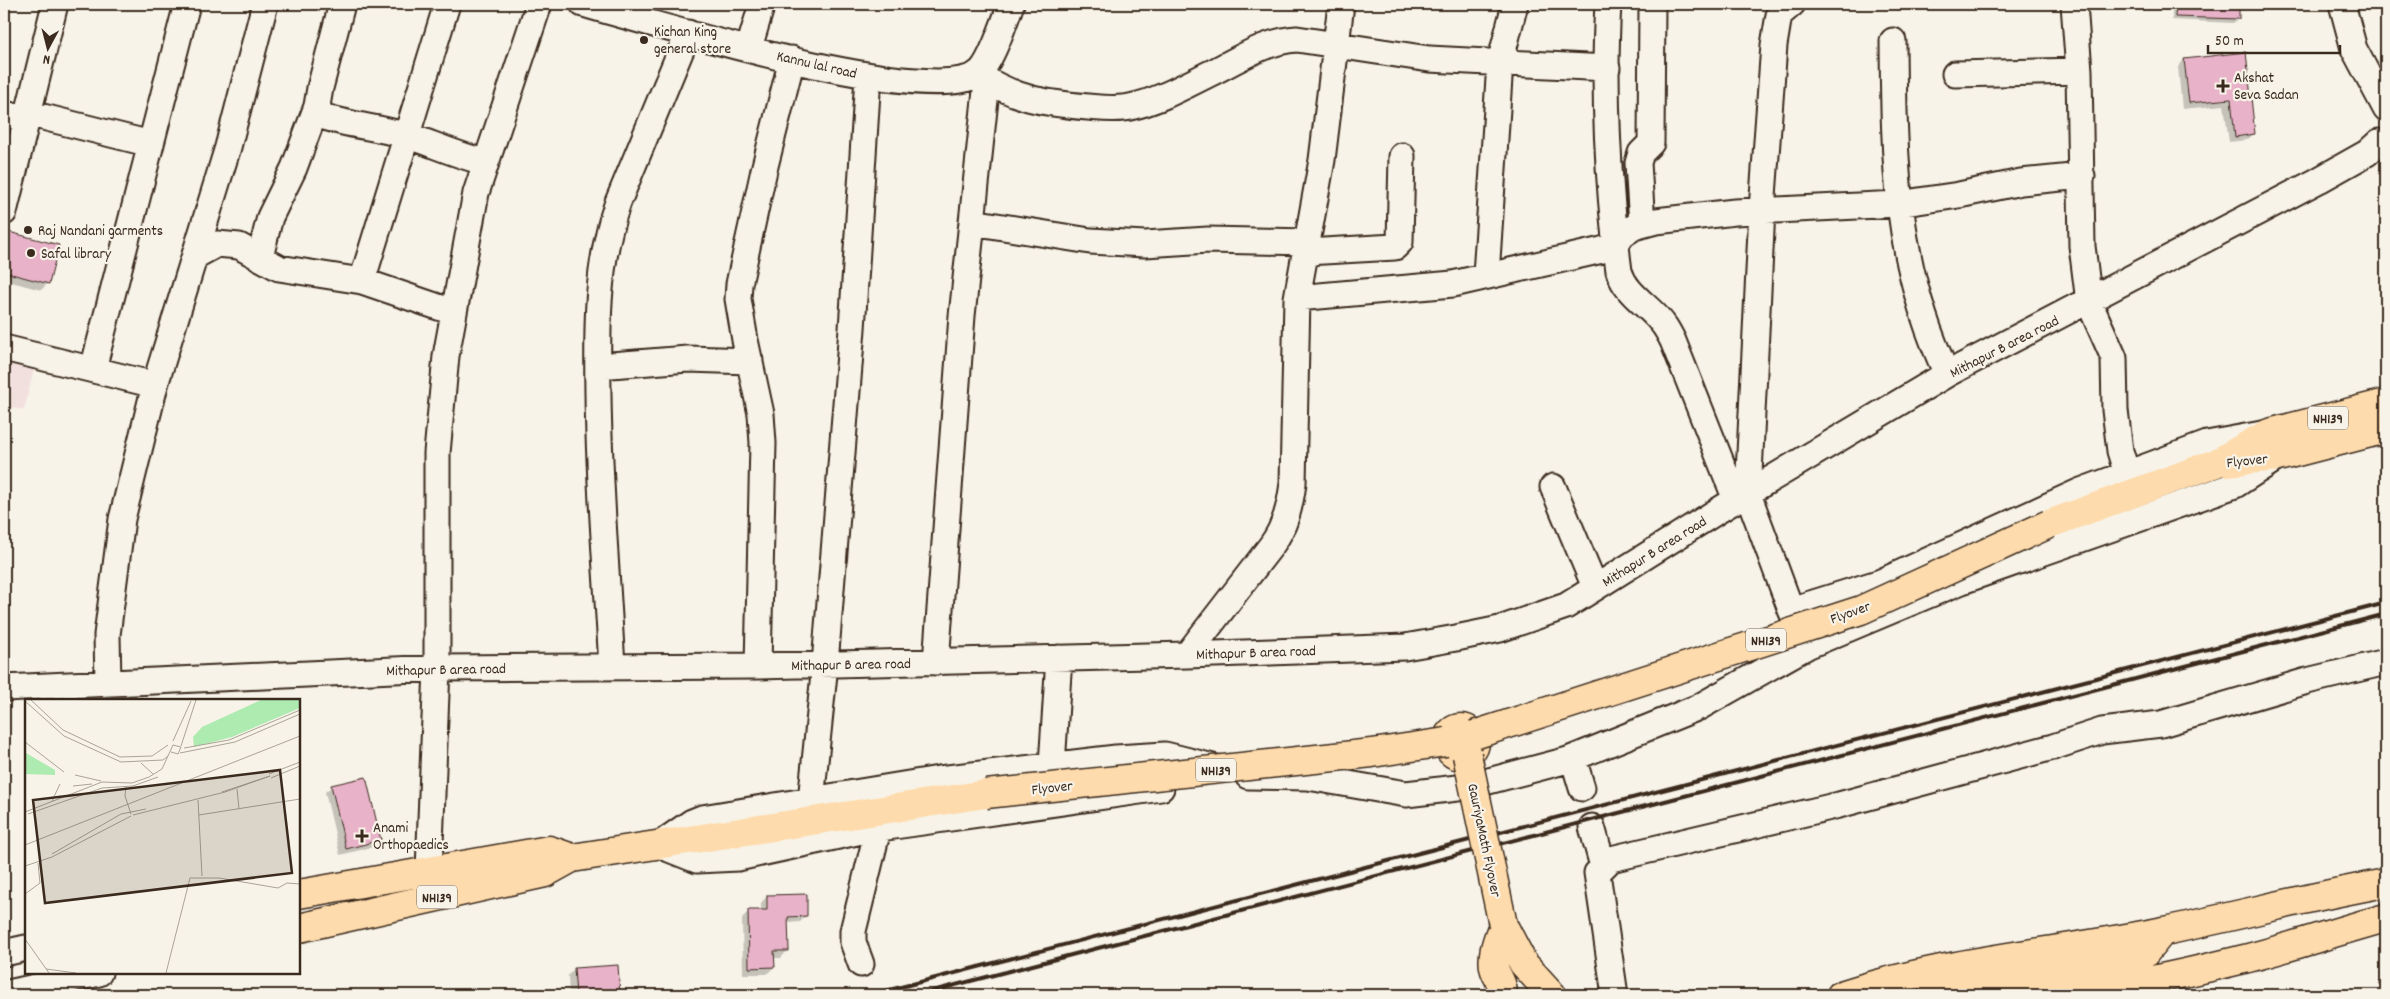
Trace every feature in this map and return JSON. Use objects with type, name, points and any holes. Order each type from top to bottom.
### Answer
[{"type":"main road","name":"NH139","points":[[2274,445],[2386,403]]},
{"type":"main road","name":"NH139","points":[[2274,445],[2386,429]]},
{"type":"main road","name":"Flyover","points":[[659,845],[986,794],[1462,744],[1860,610],[2049,524],[2208,466],[2274,445]]},
{"type":"main road","name":"GauriyaMath Flyover","points":[[1462,744],[1503,925],[1523,962],[1552,995]]},
{"type":"main road","name":"NH139","points":[[300,928],[545,873],[572,858],[659,845]]},
{"type":"main road","name":"NH139","points":[[300,894],[548,850],[572,858]]},
{"type":"main road","points":[[429,899],[430,870]]},
{"type":"main road","points":[[1841,995],[1865,987],[1982,960],[2163,931],[2329,893],[2386,883]]},
{"type":"main road","points":[[2329,893],[2338,930]]},
{"type":"main road","points":[[2062,995],[2101,993],[2237,961],[2338,930],[2386,918]]},
{"type":"main road","name":"GauriyaMath Flyover","points":[[1503,925],[1495,955],[1495,971],[1502,981],[1503,995]]},
{"type":"main road","points":[[1933,995],[2130,961],[2144,954],[2163,931]]},
{"type":"main road","points":[[2176,995],[2207,974],[2237,961]]},
{"type":"street","points":[[4,212],[9,163],[19,115],[55,4]]},
{"type":"street","points":[[93,369],[187,4]]},
{"type":"street","points":[[108,684],[107,635],[122,519],[155,385],[228,146],[265,4]]},
{"type":"street","points":[[260,257],[270,217],[294,168],[317,106],[342,4]]},
{"type":"street","points":[[362,281],[405,135],[447,4]]},
{"type":"street","points":[[430,870],[437,668],[437,453],[446,356],[476,193],[539,4]]},
{"type":"street","name":"Kannu lal road","points":[[583,4],[633,10],[688,33],[868,76],[945,81],[982,77]]},
{"type":"street","points":[[749,48],[762,4]]},
{"type":"street","points":[[936,662],[982,77],[1011,4]]},
{"type":"street","points":[[1187,655],[1271,546],[1285,522],[1293,483],[1297,298],[1322,160],[1340,4]]},
{"type":"street","points":[[1486,275],[1500,63],[1515,4]]},
{"type":"street","points":[[1608,4],[1609,146],[1615,245],[1622,281],[1628,291],[1663,324],[1677,349],[1807,646]]},
{"type":"street","points":[[1642,224],[1638,163],[1641,153],[1651,143],[1652,4]]},
{"type":"street","points":[[1742,497],[1774,45],[1779,15],[1792,4]]},
{"type":"street","points":[[2074,4],[2079,71],[2082,246],[2089,302],[2114,358],[2116,418],[2120,451],[2127,474]]},
{"type":"street","points":[[2342,4],[2354,49],[2386,108]]},
{"type":"street","points":[[612,667],[599,435],[597,322],[603,263],[612,222],[688,33]]},
{"type":"street","points":[[982,77],[1010,93],[1031,100],[1065,105],[1127,108],[1164,95],[1255,50],[1283,40],[1297,38],[1335,46],[1429,59],[1607,68]]},
{"type":"street","points":[[1893,41],[1894,130],[1898,204],[1915,294],[1928,334],[1948,374]]},
{"type":"street","points":[[758,666],[762,414],[738,300],[739,284],[764,170],[792,59]]},
{"type":"street","points":[[1955,74],[2079,71]]},
{"type":"street","points":[[811,801],[825,664],[852,329],[868,76]]},
{"type":"street","points":[[317,106],[322,116],[334,120],[405,135],[462,157],[486,162]]},
{"type":"street","points":[[19,115],[152,144]]},
{"type":"street","name":"Mithapur B area road","points":[[4,688],[437,668],[758,666],[1187,655],[1414,646],[1500,629],[1566,606],[1742,497],[1948,374],[2327,176],[2384,142]]},
{"type":"street","points":[[972,222],[1090,241],[1145,244],[1208,240],[1307,247],[1395,247],[1400,242],[1402,156]]},
{"type":"street","points":[[1297,298],[1435,286],[1602,250],[1615,245],[1623,234],[1642,224],[1690,216],[1762,210],[1898,204],[1959,195],[2021,182],[2082,176]]},
{"type":"street","points":[[194,256],[217,244],[239,246],[269,263],[293,271],[362,281],[454,312]]},
{"type":"street","points":[[4,348],[155,385]]},
{"type":"street","points":[[598,366],[688,360],[750,361]]},
{"type":"street","points":[[1791,610],[1880,582],[2081,490],[2207,444],[2274,445]]},
{"type":"street","points":[[659,845],[697,860],[738,858],[878,829],[1249,776],[1308,777],[1406,794],[1466,787],[1573,758],[1699,707],[1807,646],[1962,581],[2235,485],[2274,445]]},
{"type":"street","points":[[1553,487],[1596,587]]},
{"type":"street","points":[[1864,588],[1875,619]]},
{"type":"street","points":[[1052,766],[1059,658]]},
{"type":"street","points":[[1615,995],[1597,873],[1610,859],[1839,805],[2102,731],[2161,724],[2307,681],[2386,662]]},
{"type":"street","points":[[659,845],[692,822],[702,818],[939,779],[1165,755],[1249,776]]},
{"type":"street","points":[[1573,758],[1582,788]]},
{"type":"street","points":[[1592,827],[1602,866]]},
{"type":"street","points":[[861,964],[853,942],[853,931],[878,829]]},
{"type":"street","points":[[4,953],[25,948]]},
{"type":"street","points":[[4,994],[94,974]]},
{"type":"shaded area","points":[[4,348],[37,356],[24,410],[4,406]]},
{"type":"building","points":[[2176,4],[2239,4],[2239,19],[2175,17]]},
{"type":"building","points":[[2246,52],[2255,134],[2235,137],[2231,99],[2189,103],[2184,59]]},
{"type":"building","name":"Safal library","points":[[9,232],[59,245],[49,284],[4,272]]},
{"type":"building","points":[[366,777],[381,840],[346,849],[331,785]]},
{"type":"building","points":[[807,894],[807,916],[788,917],[789,951],[774,951],[775,967],[749,968],[748,910],[767,910],[767,895]]},
{"type":"building","points":[[618,965],[620,995],[576,995],[574,968]]},
{"type":"railway","points":[[870,995],[2386,603]]},
{"type":"railway","points":[[917,995],[2386,614]]},
{"type":"place","name":"Kichan King general store","points":[[644,40]]},
{"type":"place","name":"Akshat Seva Sadan","points":[[2223,86]]},
{"type":"place","name":"Raj Nandani garments","points":[[28,230]]},
{"type":"place","name":"Safal library","points":[[31,253]]},
{"type":"place","name":"Anami Orthopaedics","points":[[362,836]]}]
